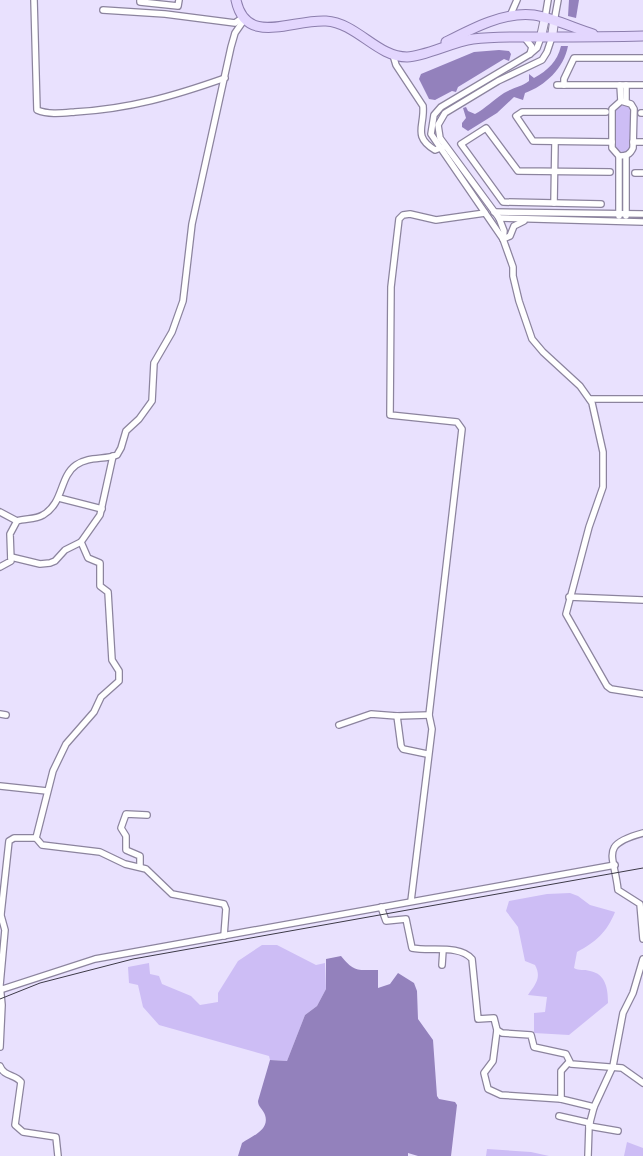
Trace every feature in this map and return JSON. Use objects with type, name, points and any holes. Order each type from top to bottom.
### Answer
[{"type":"main road","points":[[236,0],[243,19],[250,25],[262,27],[318,20],[337,22],[349,27],[393,55],[416,56],[461,34],[510,16],[535,15],[599,36]]},
{"type":"main road","points":[[541,37],[545,18]]},
{"type":"main road","points":[[552,37],[554,22]]},
{"type":"main road","points":[[431,50],[472,39],[643,36]]},
{"type":"street","points":[[34,0],[37,110],[54,113],[113,110],[170,97],[225,78]]},
{"type":"street","points":[[140,0],[140,2],[178,6],[178,0]]},
{"type":"street","points":[[510,16],[517,0]]},
{"type":"street","points":[[545,18],[548,0]]},
{"type":"street","points":[[554,22],[558,0]]},
{"type":"street","points":[[103,10],[165,14],[236,23],[243,19]]},
{"type":"street","points":[[0,512],[16,521],[36,519],[44,514],[60,498],[72,468],[88,459],[113,456],[120,452],[126,431],[139,419],[152,400],[154,363],[172,332],[183,302],[192,224],[206,157],[235,34],[243,19]]},
{"type":"street","points":[[523,37],[529,41],[532,47],[530,54]]},
{"type":"street","points":[[503,239],[504,231],[499,218],[431,134],[431,124],[434,115],[441,107],[530,54],[537,48],[541,37]]},
{"type":"street","points":[[552,37],[542,60],[498,81],[445,113],[438,125],[438,132],[443,147],[503,239],[514,267],[512,276],[532,339],[543,352],[580,386],[590,399],[603,452],[603,487],[589,527],[566,611],[568,618],[607,686],[611,689],[643,694]]},
{"type":"street","points":[[393,55],[396,65],[422,106],[420,124],[424,140],[435,150],[443,147]]},
{"type":"street","points":[[564,85],[564,79],[574,58],[643,58]]},
{"type":"street","points":[[557,85],[643,85]]},
{"type":"street","points":[[623,85],[623,102]]},
{"type":"street","points":[[623,102],[631,104],[634,109],[631,153],[626,156],[619,156],[614,153],[612,142],[612,109],[623,102]]},
{"type":"street","points":[[606,112],[522,112],[516,116],[533,141],[612,142]]},
{"type":"street","points":[[601,204],[503,202],[461,144],[486,128],[518,172],[610,172]]},
{"type":"street","points":[[554,203],[555,142]]},
{"type":"street","points":[[633,142],[643,142]]},
{"type":"street","points":[[619,156],[619,189],[623,213]]},
{"type":"street","points":[[623,221],[626,189],[626,156]]},
{"type":"street","points":[[635,173],[643,173]]},
{"type":"street","points":[[619,189],[626,189]]},
{"type":"street","points":[[470,216],[476,206],[476,199]]},
{"type":"street","points":[[411,901],[427,754],[432,729],[429,715],[462,426],[458,422],[390,415],[391,287],[400,217],[410,214],[436,220],[487,215],[494,212],[643,214]]},
{"type":"street","points":[[493,223],[499,218],[643,222]]},
{"type":"street","points":[[503,239],[510,236],[511,230],[518,222],[530,219]]},
{"type":"street","points":[[590,399],[643,399]]},
{"type":"street","points":[[11,557],[40,564],[50,563],[55,561],[65,550],[81,542],[102,509],[113,456]]},
{"type":"street","points":[[60,498],[102,509]]},
{"type":"street","points":[[0,567],[9,564],[11,557],[10,534],[16,521]]},
{"type":"street","points":[[36,838],[52,771],[66,744],[94,712],[101,697],[118,681],[119,671],[112,660],[108,594],[100,586],[100,564],[88,558],[81,542]]},
{"type":"street","points":[[569,597],[643,600]]},
{"type":"street","points":[[340,725],[368,714],[398,716],[429,715]]},
{"type":"street","points":[[398,716],[401,746],[404,749],[427,754]]},
{"type":"street","points":[[0,786],[47,791]]},
{"type":"street","points":[[140,866],[140,856],[126,850],[126,836],[121,828],[126,814],[147,815]]},
{"type":"street","points":[[643,833],[624,838],[614,845],[611,857],[615,865],[618,890],[640,904],[643,939]]},
{"type":"street","points":[[0,1047],[2,1005],[0,990],[5,930],[0,913],[8,841],[14,838],[36,838],[42,845],[96,851],[125,864],[140,866],[150,872],[172,894],[224,904],[226,909],[224,936]]},
{"type":"street","points":[[0,990],[95,959],[615,865]]},
{"type":"street","points":[[381,907],[386,921],[406,919],[412,948],[463,951],[472,959],[477,1018],[494,1018],[497,1030],[494,1061],[484,1073],[488,1089],[501,1095],[560,1099],[594,1107]]},
{"type":"street","points":[[442,965],[443,950]]},
{"type":"street","points":[[588,1156],[590,1125],[594,1107],[613,1066],[623,1013],[633,993],[643,959]]},
{"type":"street","points":[[497,1030],[502,1033],[531,1035],[534,1047],[566,1054],[569,1062],[576,1065],[597,1068],[613,1066],[627,1071],[637,1081],[643,1083]]},
{"type":"street","points":[[560,1099],[560,1071],[569,1062]]},
{"type":"street","points":[[0,1066],[5,1074],[18,1078],[21,1082],[15,1125],[23,1132],[56,1137],[58,1156]]},
{"type":"street","points":[[559,1116],[618,1132]]},
{"type":"shaded area","points":[[569,0],[579,0],[576,18],[568,16]]},
{"type":"shaded area","points":[[561,46],[568,46],[558,69],[540,86],[525,93],[523,100],[514,97],[497,113],[468,131],[462,127],[462,123],[466,118],[463,108],[466,107],[468,111],[475,114],[504,93],[529,81],[529,74],[534,78],[539,75],[548,69]]},
{"type":"shaded area","points":[[509,51],[511,54],[509,61],[504,59],[458,87],[456,92],[452,91],[435,100],[429,99],[419,79],[421,74],[474,52]]},
{"type":"shaded area","points":[[620,104],[630,106],[632,110],[630,151],[625,153],[615,149],[614,110]]},
{"type":"shaded area","points":[[570,893],[578,896],[590,905],[615,912],[600,936],[577,952],[574,968],[600,975],[607,988],[608,1003],[569,1035],[534,1033],[534,1013],[545,1012],[547,997],[528,995],[537,981],[537,970],[535,965],[525,961],[518,927],[506,911],[509,901],[547,894]]},
{"type":"shaded area","points":[[262,945],[277,945],[316,965],[325,963],[326,989],[317,1006],[305,1015],[287,1061],[270,1060],[269,1056],[159,1025],[143,1007],[138,985],[129,983],[128,967],[149,963],[150,974],[159,976],[162,984],[191,996],[200,1005],[218,1002],[218,993],[238,961]]},
{"type":"shaded area","points":[[341,956],[349,965],[356,969],[378,970],[378,988],[390,984],[398,973],[414,983],[417,991],[418,1019],[433,1040],[437,1096],[439,1099],[455,1102],[457,1105],[451,1156],[418,1156],[408,1153],[408,1156],[238,1156],[242,1143],[263,1129],[265,1125],[265,1115],[258,1101],[270,1060],[287,1061],[305,1015],[317,1006],[326,989],[326,959]]},
{"type":"shaded area","points":[[627,1142],[643,1148],[643,1156],[624,1156]]},
{"type":"shaded area","points":[[487,1149],[531,1152],[549,1156],[486,1156]]},
{"type":"railway","points":[[0,999],[40,983],[133,959],[643,868]]}]
